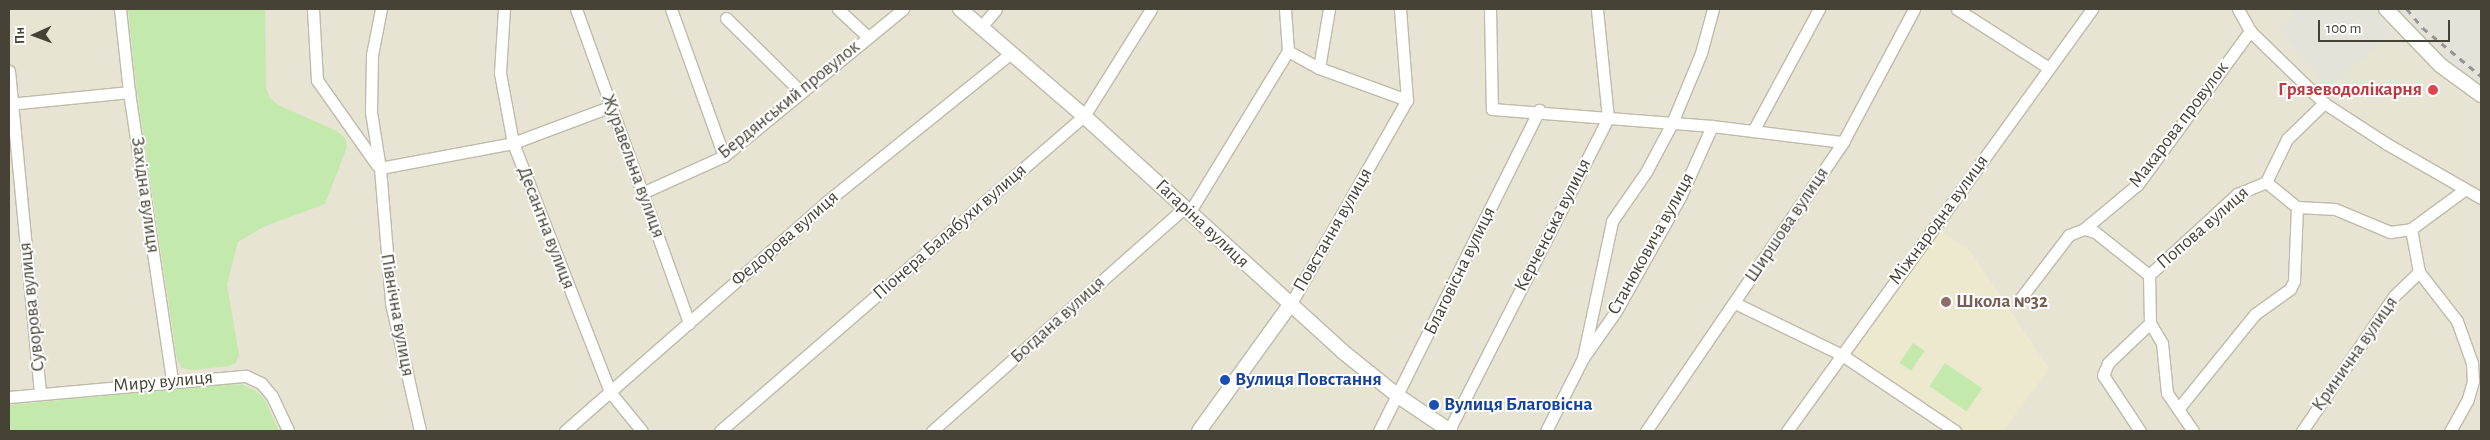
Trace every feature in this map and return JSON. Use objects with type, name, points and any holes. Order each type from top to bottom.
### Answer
[{"type":"street","name":"Західна вулиця","points":[[120,9],[129,92],[172,381]]},
{"type":"street","points":[[313,9],[316,80],[322,91],[380,168],[514,143],[612,106]]},
{"type":"street","name":"Північна вулиця","points":[[381,9],[370,83],[380,168],[391,303],[420,431]]},
{"type":"street","name":"Десантна вулиця","points":[[504,9],[500,73],[514,143],[610,392],[642,431]]},
{"type":"street","name":"Журавельна вулиця","points":[[576,9],[688,323]]},
{"type":"street","points":[[672,9],[724,156]]},
{"type":"street","points":[[838,9],[868,37]]},
{"type":"street","name":"Бердянський провулок","points":[[642,193],[724,156],[903,9]]},
{"type":"street","name":"Гагаріна вулиця","points":[[960,9],[1084,116],[1290,305],[1398,396],[1450,431]]},
{"type":"street","points":[[982,27],[996,9]]},
{"type":"street","name":"Піонера Балабухи вулиця","points":[[720,431],[1084,116],[1151,9]]},
{"type":"street","points":[[1285,9],[1288,51],[1319,68],[1407,100],[1400,9]]},
{"type":"street","points":[[1319,68],[1329,9]]},
{"type":"street","points":[[1490,9],[1492,109],[1539,110],[1608,118],[1712,126],[1842,142]]},
{"type":"street","points":[[1597,9],[1608,118]]},
{"type":"street","name":"Станюковича вулиця","points":[[1583,358],[1612,221],[1646,172],[1672,123],[1701,53],[1713,9]]},
{"type":"street","points":[[1753,131],[1819,9]]},
{"type":"street","name":"Ширшова вулиця","points":[[1646,431],[1735,303],[1842,142],[1914,9]]},
{"type":"street","points":[[1957,9],[2049,68]]},
{"type":"street","name":"Міжнародна вулиця","points":[[1787,431],[2092,9]]},
{"type":"street","points":[[2238,9],[2250,31],[2324,103],[2464,190],[2481,198]]},
{"type":"street","points":[[2386,9],[2440,65],[2481,95]]},
{"type":"street","points":[[726,18],[801,92]]},
{"type":"street","name":"Макарова провулок","points":[[2020,299],[2069,235],[2084,229],[2138,184],[2250,31]]},
{"type":"street","name":"Богдана вулиця","points":[[932,431],[1187,211],[1288,51]]},
{"type":"street","name":"Федорова вулиця","points":[[565,431],[825,203],[1011,52]]},
{"type":"street","name":"Суворова вулиця","points":[[9,71],[10,104],[40,394]]},
{"type":"street","points":[[10,104],[129,92]]},
{"type":"street","name":"Повстання вулиця","points":[[1199,431],[1290,305],[1407,100]]},
{"type":"street","points":[[2324,103],[2287,139],[2266,182],[2297,207],[2335,209],[2390,232],[2411,229],[2464,190]]},
{"type":"street","name":"Благовісна вулиця","points":[[1379,431],[1539,110]]},
{"type":"street","name":"Керченська вулиця","points":[[1450,431],[1608,118]]},
{"type":"street","name":"Станюковича вулиця","points":[[1546,431],[1583,358],[1616,311],[1667,220],[1712,126]]},
{"type":"street","name":"Попова вулиця","points":[[2150,323],[2149,275],[2237,194],[2266,182]]},
{"type":"street","points":[[2178,409],[2255,314],[2290,289],[2294,282],[2297,207]]},
{"type":"street","points":[[2084,229],[2094,232],[2149,275]]},
{"type":"street","points":[[2411,229],[2419,272],[2457,321],[2472,363],[2473,381],[2468,399],[2450,431]]},
{"type":"street","name":"Кринична вулиця","points":[[2302,431],[2394,296],[2419,272]]},
{"type":"street","points":[[1735,303],[1842,355],[1955,431]]},
{"type":"street","points":[[2140,431],[2103,375],[2108,362],[2150,323],[2162,343],[2167,392],[2193,431]]},
{"type":"street","name":"Миру вулиця","points":[[9,397],[172,381],[246,376],[261,383],[272,396],[288,431]]},
{"type":"shaded area","points":[[9,9],[954,9],[1282,303],[1201,420],[1190,431],[9,431]]},
{"type":"shaded area","points":[[966,9],[2379,9],[2403,38],[2437,68],[2481,101],[2481,431],[1457,431],[1400,393],[1344,348]]},
{"type":"shaded area","points":[[2289,9],[2372,9],[2393,33],[2328,88],[2279,29],[2293,17]]},
{"type":"shaded area","points":[[2393,9],[2481,9],[2481,89],[2444,61]]},
{"type":"shaded area","name":"Школа №32","points":[[1940,230],[1970,251],[2049,369],[2003,431],[1966,431],[1851,353]]},
{"type":"shaded area","points":[[1292,312],[1443,431],[1208,431]]},
{"type":"green space","points":[[128,9],[265,9],[266,88],[270,98],[278,105],[337,131],[345,138],[347,147],[325,204],[263,227],[238,242],[227,285],[239,355],[236,363],[229,366],[192,370],[182,368],[177,359],[137,92]]},
{"type":"green space","points":[[1913,343],[1925,351],[1911,371],[1900,363]]},
{"type":"green space","points":[[1945,363],[1982,388],[1967,411],[1929,386]]},
{"type":"green space","points":[[229,384],[243,385],[256,391],[265,400],[279,431],[9,431],[9,405]]},
{"type":"railway","points":[[2407,9],[2423,28],[2481,76]]},
{"type":"place","name":"Грязеводолікарня","points":[[2433,90]]},
{"type":"place","name":"Школа №32","points":[[1946,302]]},
{"type":"place","name":"Вулиця Повстання","points":[[1225,380]]},
{"type":"place","name":"Вулиця Благовісна","points":[[1434,405]]}]
